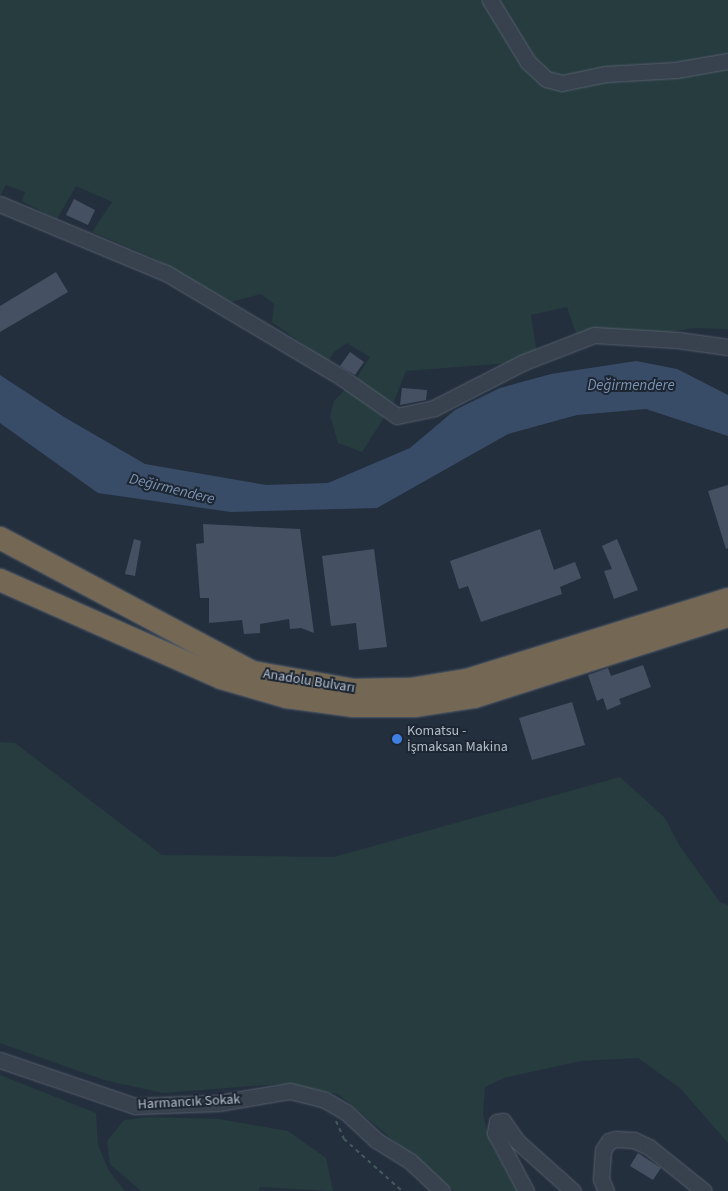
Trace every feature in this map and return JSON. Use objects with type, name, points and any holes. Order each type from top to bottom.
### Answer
[{"type":"highway","name":"Anadolu Bulvarı","points":[[0,538],[252,672],[353,690],[411,689],[467,680],[728,599]]},
{"type":"highway","name":"Anadolu Bulvarı","points":[[0,580],[221,678],[287,697],[354,706],[414,706],[474,697],[728,616]]},
{"type":"street","points":[[490,0],[528,62],[546,80],[562,83],[606,74],[676,70],[728,61]]},
{"type":"street","points":[[0,204],[166,273],[341,377],[397,416],[434,408],[524,362],[594,335],[678,340],[728,347]]},
{"type":"street","name":"Harmancık Sokak","points":[[0,1060],[135,1106],[218,1103],[290,1091],[325,1100],[346,1112],[376,1140],[410,1161],[442,1191]]},
{"type":"street","points":[[526,1191],[495,1133],[497,1122],[503,1122],[517,1141],[573,1191]]},
{"type":"street","points":[[606,1191],[601,1179],[603,1150],[609,1141],[616,1139],[634,1140],[649,1147],[704,1191]]},
{"type":"path","points":[[325,1100],[344,1139],[402,1191]]},
{"type":"green space","points":[[0,0],[728,0],[728,329],[695,328],[580,345],[567,307],[531,315],[538,361],[406,371],[393,404],[362,452],[338,443],[330,416],[334,401],[356,379],[370,357],[347,343],[334,352],[328,362],[272,322],[274,304],[261,294],[231,302],[152,257],[92,232],[112,202],[76,186],[57,219],[22,201],[25,192],[6,185],[0,196]]},
{"type":"green space","points":[[0,742],[15,743],[162,855],[334,857],[620,777],[665,818],[679,845],[720,902],[728,905],[728,1143],[680,1088],[638,1058],[581,1061],[504,1078],[485,1087],[483,1115],[491,1144],[517,1191],[454,1191],[338,1094],[280,1084],[163,1093],[104,1080],[0,1043]]},
{"type":"green space","points":[[0,1075],[96,1113],[98,1145],[109,1171],[125,1191],[0,1191]]},
{"type":"green space","points":[[149,1117],[219,1119],[288,1131],[326,1158],[333,1191],[260,1187],[259,1191],[141,1191],[110,1164],[107,1141],[124,1120]]},
{"type":"water","name":"Değirmendere","points":[[636,361],[677,369],[728,395],[728,436],[646,409],[577,415],[508,434],[377,508],[231,512],[98,493],[0,423],[0,375],[64,417],[145,464],[266,485],[328,483],[410,448],[455,410],[500,388],[551,374]]},
{"type":"building","points":[[74,199],[95,210],[88,225],[66,215]]},
{"type":"building","points":[[56,272],[68,292],[0,332],[0,306]]},
{"type":"building","points":[[350,352],[364,362],[355,375],[340,366]]},
{"type":"building","points":[[402,388],[427,390],[426,400],[400,405]]},
{"type":"building","points":[[728,485],[728,548],[726,549],[708,491]]},
{"type":"building","points":[[203,524],[300,529],[314,633],[301,628],[290,629],[289,619],[260,624],[260,633],[244,634],[242,620],[209,623],[209,598],[200,598],[196,544],[204,543]]},
{"type":"building","points":[[540,529],[554,570],[575,562],[581,578],[560,587],[562,594],[481,622],[468,586],[459,589],[450,561]]},
{"type":"building","points":[[134,539],[141,541],[135,576],[125,574]]},
{"type":"building","points":[[617,539],[638,590],[614,599],[604,571],[612,569],[602,546]]},
{"type":"building","points":[[374,549],[387,647],[359,650],[356,623],[331,626],[322,556]]},
{"type":"building","points":[[643,665],[651,687],[619,699],[621,704],[607,710],[603,698],[597,701],[588,675],[608,668],[611,676]]},
{"type":"building","points":[[572,702],[585,745],[532,760],[519,718]]},
{"type":"building","points":[[638,1153],[661,1168],[653,1180],[630,1166]]},
{"type":"place","name":"Komatsu - İşmaksan Makina","points":[[397,739]]}]
